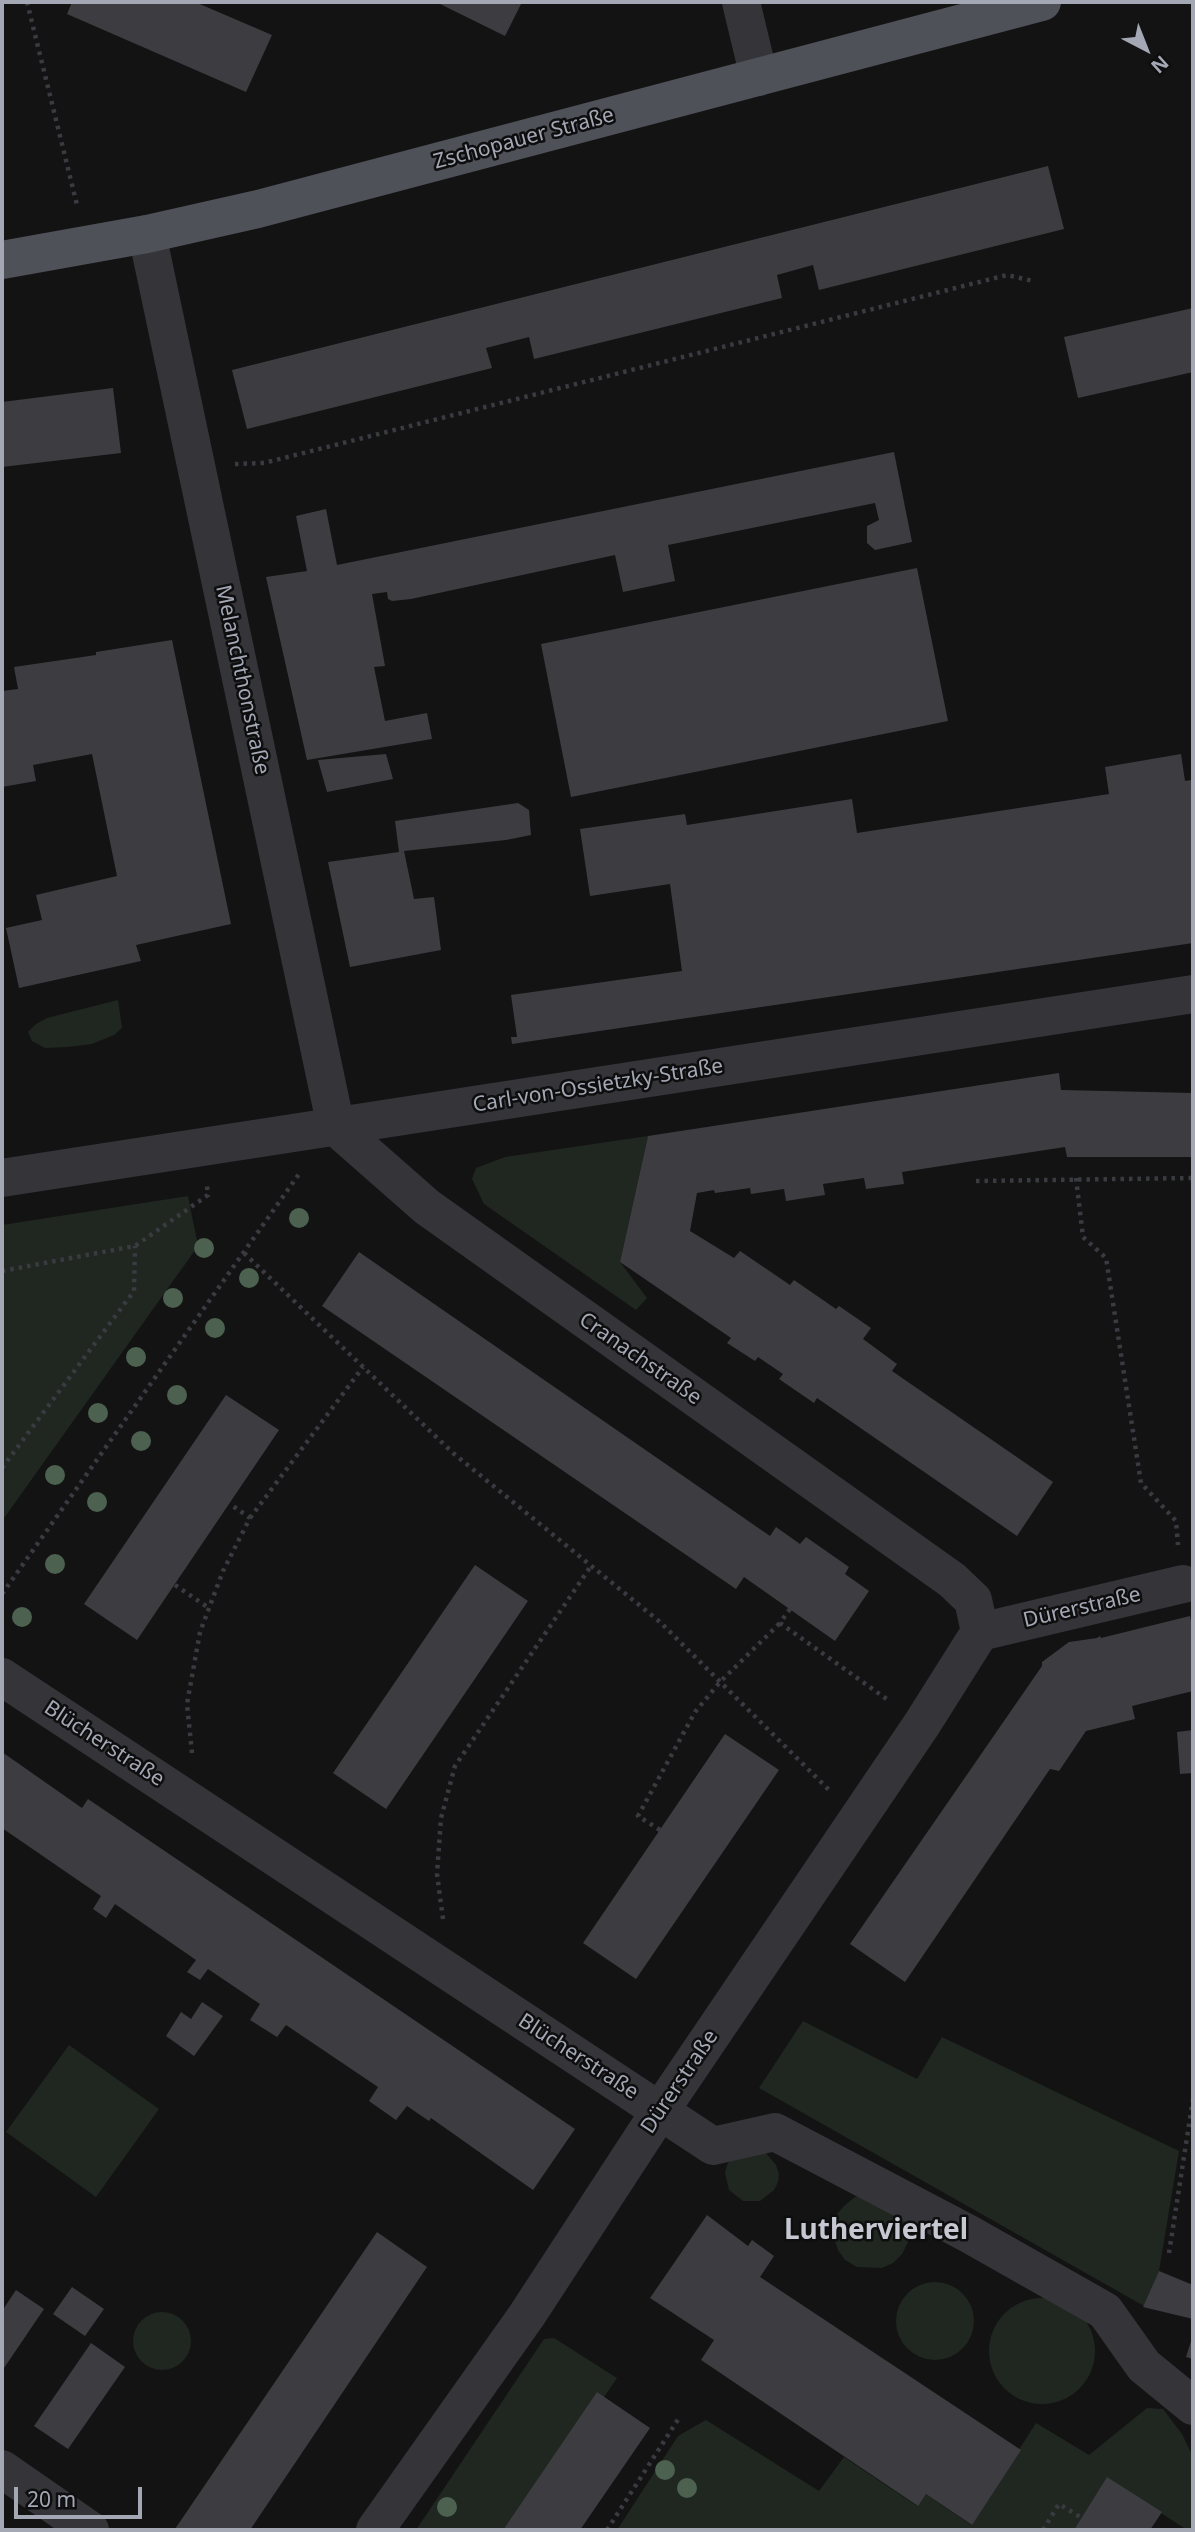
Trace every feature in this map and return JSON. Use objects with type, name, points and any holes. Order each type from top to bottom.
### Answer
[{"type":"main road","name":"Zschopauer Straße","points":[[2,260],[147,234],[258,209],[1042,2]]},
{"type":"street","points":[[741,2],[759,77]]},
{"type":"street","name":"Melanchthonstraße","points":[[147,234],[337,1127]]},
{"type":"street","name":"Carl-von-Ossietzky-Straße","points":[[2,1178],[1193,994]]},
{"type":"street","name":"Cranachstraße","points":[[337,1127],[427,1207],[951,1580],[973,1600],[980,1632]]},
{"type":"street","name":"Dürerstraße","points":[[376,2530],[527,2315],[980,1632],[1183,1584]]},
{"type":"street","name":"Blücherstraße","points":[[2,1677],[713,2146],[775,2132],[969,2234],[1105,2311],[1144,2367],[1193,2406]]},
{"type":"street","points":[[2,2469],[90,2530]]},
{"type":"path","points":[[27,2],[87,245]]},
{"type":"path","points":[[196,465],[264,463],[1007,275],[1033,281]]},
{"type":"path","points":[[2,1594],[291,1184],[337,1127]]},
{"type":"path","points":[[2,1271],[135,1246],[208,1195],[206,1147]]},
{"type":"path","points":[[1076,1178],[1083,1237],[1106,1258],[1141,1483],[1175,1521],[1183,1584]]},
{"type":"path","points":[[976,1181],[1193,1178]]},
{"type":"path","points":[[2,1468],[134,1291],[135,1246]]},
{"type":"path","points":[[244,1253],[453,1453],[660,1622],[858,1819]]},
{"type":"path","points":[[198,1806],[187,1703],[200,1632],[209,1608],[223,1571],[250,1518],[363,1367]]},
{"type":"path","points":[[230,1504],[250,1518]]},
{"type":"path","points":[[451,1973],[437,1874],[441,1818],[455,1766],[591,1566]]},
{"type":"path","points":[[175,1585],[209,1608]]},
{"type":"path","points":[[660,1830],[638,1816],[695,1712],[720,1682],[780,1623],[790,1609]]},
{"type":"path","points":[[780,1623],[862,1681]]},
{"type":"path","points":[[1169,2253],[1193,2099]]},
{"type":"path","points":[[607,2530],[679,2418]]},
{"type":"path","points":[[1043,2530],[1059,2504],[1082,2518]]},
{"type":"shaded area","points":[[118,1000],[122,1028],[114,1035],[92,1044],[45,1048],[32,1041],[28,1032],[47,1018]]},
{"type":"shaded area","points":[[648,1136],[620,1262],[647,1298],[636,1310],[484,1204],[472,1179],[476,1168],[505,1157]]},
{"type":"shaded area","points":[[188,1196],[198,1246],[2,1521],[2,1225]]},
{"type":"shaded area","points":[[803,2021],[917,2079],[942,2037],[1179,2151],[1159,2271],[1144,2306],[759,2088]]},
{"type":"shaded area","points":[[69,2045],[159,2109],[96,2197],[6,2132]]},
{"type":"shaded area","points":[[765,2152],[776,2165],[778,2182],[774,2190],[760,2201],[743,2201],[729,2190],[725,2173],[727,2165],[732,2157]]},
{"type":"shaded area","points":[[867,2194],[907,2218],[910,2230],[902,2254],[893,2263],[882,2268],[857,2267],[845,2260],[834,2238],[837,2214],[855,2197]]},
{"type":"shaded area","points":[[935,2282],[950,2285],[963,2293],[971,2306],[974,2321],[971,2336],[963,2349],[950,2357],[935,2360],[920,2357],[907,2349],[899,2336],[896,2321],[899,2306],[907,2293],[920,2285]]},
{"type":"shaded area","points":[[1042,2298],[1062,2302],[1079,2314],[1091,2331],[1095,2351],[1091,2371],[1079,2388],[1062,2400],[1042,2404],[1022,2400],[1005,2388],[993,2371],[989,2351],[993,2331],[1005,2314],[1022,2302]]},
{"type":"shaded area","points":[[156,2312],[168,2312],[183,2320],[191,2335],[191,2347],[183,2362],[168,2370],[156,2370],[141,2362],[133,2347],[133,2335],[141,2320]]},
{"type":"shaded area","points":[[554,2338],[617,2378],[604,2397],[597,2393],[503,2530],[416,2530],[544,2339]]},
{"type":"shaded area","points":[[1147,2408],[1163,2409],[1182,2434],[1193,2457],[1193,2530],[1187,2530],[1107,2478],[1074,2530],[617,2530],[678,2436],[706,2420],[819,2491],[844,2457],[917,2506],[926,2494],[971,2525],[1036,2423],[1089,2455]]},
{"type":"building","points":[[72,2],[195,2],[272,35],[246,92],[67,14]]},
{"type":"building","points":[[436,2],[522,2],[505,36]]},
{"type":"building","points":[[1048,166],[1064,229],[819,290],[813,265],[777,275],[782,298],[534,359],[529,337],[486,348],[492,368],[247,429],[232,370]]},
{"type":"building","points":[[1193,308],[1193,372],[1078,398],[1064,337]]},
{"type":"building","points":[[113,388],[121,453],[2,467],[2,402]]},
{"type":"building","points":[[894,452],[912,542],[875,550],[867,543],[867,526],[879,520],[875,503],[668,545],[675,581],[623,592],[615,555],[411,599],[392,601],[388,599],[387,592],[372,594],[385,666],[374,667],[385,721],[427,713],[432,739],[307,760],[266,577],[307,571],[296,516],[326,509],[337,565]]},
{"type":"building","points":[[917,568],[948,721],[571,797],[541,644]]},
{"type":"building","points":[[172,640],[231,924],[136,945],[141,961],[19,988],[6,928],[42,920],[36,895],[117,876],[92,754],[33,765],[36,781],[2,787],[2,691],[18,689],[14,667]]},
{"type":"building","points":[[386,754],[393,779],[327,792],[318,760]]},
{"type":"building","points":[[1181,754],[1185,781],[1191,780],[1193,795],[1193,943],[512,1044],[511,1037],[517,1037],[511,995],[682,971],[670,884],[590,896],[580,829],[685,814],[687,825],[852,799],[857,833],[1109,794],[1105,767]]},
{"type":"building","points":[[518,803],[529,810],[531,835],[404,851],[414,899],[434,897],[441,950],[350,967],[328,862],[399,852],[395,821]]},
{"type":"building","points":[[1059,1073],[1061,1090],[1193,1093],[1193,1157],[1067,1157],[1065,1147],[902,1172],[904,1184],[866,1189],[864,1178],[823,1184],[825,1195],[786,1201],[784,1189],[751,1194],[750,1188],[715,1193],[714,1190],[697,1193],[690,1231],[734,1258],[740,1251],[790,1285],[794,1280],[836,1309],[839,1306],[871,1328],[863,1339],[897,1364],[892,1371],[1053,1482],[1017,1536],[817,1398],[814,1403],[779,1379],[783,1374],[758,1357],[755,1361],[727,1343],[731,1338],[620,1262],[648,1136]]},
{"type":"building","points":[[359,1252],[770,1536],[776,1527],[800,1544],[806,1537],[849,1567],[845,1574],[869,1591],[835,1641],[744,1577],[736,1589],[322,1306]]},
{"type":"building","points":[[226,1395],[279,1430],[137,1640],[84,1604]]},
{"type":"building","points":[[475,1565],[528,1601],[386,1809],[333,1773]]},
{"type":"building","points":[[1190,1616],[1193,1631],[1193,1691],[1132,1706],[1135,1719],[1086,1731],[1059,1771],[1050,1769],[905,1982],[850,1944],[1042,1666],[1042,1662],[1069,1642],[1100,1636],[1101,1638]]},
{"type":"building","points":[[1193,1730],[1193,1773],[1180,1774],[1177,1732]]},
{"type":"building","points":[[725,1734],[779,1770],[636,1979],[583,1943]]},
{"type":"building","points":[[2,1752],[82,1808],[88,1799],[575,2129],[533,2190],[431,2118],[429,2121],[407,2106],[396,2120],[369,2101],[378,2087],[286,2025],[277,2037],[250,2020],[260,2004],[208,1969],[200,1980],[187,1972],[196,1960],[115,1904],[106,1918],[93,1909],[101,1896],[2,1828]]},
{"type":"building","points":[[202,2002],[223,2016],[194,2056],[166,2036],[181,2012],[191,2019]]},
{"type":"building","points":[[707,2215],[748,2246],[752,2240],[774,2256],[760,2277],[1021,2450],[972,2525],[926,2494],[918,2506],[701,2360],[714,2340],[650,2298]]},
{"type":"building","points":[[377,2232],[427,2267],[250,2530],[175,2529]]},
{"type":"building","points":[[1159,2271],[1193,2285],[1193,2319],[1143,2307]]},
{"type":"building","points":[[72,2287],[104,2309],[85,2336],[53,2314]]},
{"type":"building","points":[[16,2290],[44,2309],[2,2371],[2,2311]]},
{"type":"building","points":[[1193,2335],[1193,2359],[1186,2357]]},
{"type":"building","points":[[91,2343],[125,2367],[68,2449],[34,2426]]},
{"type":"building","points":[[597,2392],[650,2428],[580,2530],[503,2530]]},
{"type":"building","points":[[1107,2477],[1162,2512],[1150,2530],[1074,2530]]},
{"type":"district","name":"Lutherviertel","points":[[876,2231]]}]
